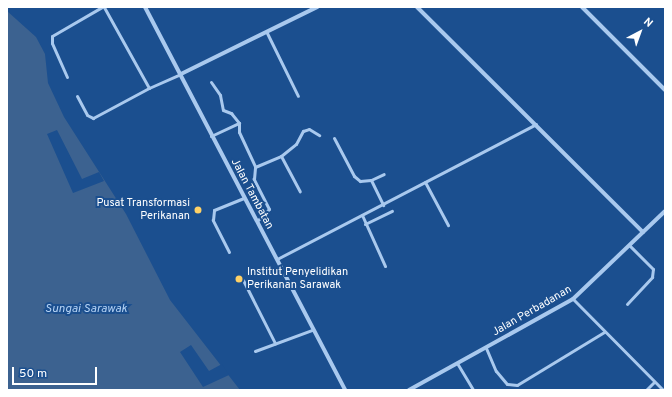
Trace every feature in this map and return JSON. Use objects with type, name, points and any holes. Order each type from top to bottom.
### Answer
[{"type":"street","name":"Jalan Tambatan","points":[[145,7],[181,74],[211,136],[277,258],[312,330],[345,390]]},
{"type":"street","points":[[181,74],[318,7]]},
{"type":"street","points":[[417,7],[643,232]]},
{"type":"street","points":[[582,7],[665,90]]},
{"type":"street","name":"Jalan Perbadanan","points":[[409,390],[574,300],[665,211]]},
{"type":"lane","points":[[67,77],[52,43],[52,36],[55,31],[103,7],[149,88]]},
{"type":"lane","points":[[267,33],[298,96]]},
{"type":"lane","points":[[77,96],[87,115],[93,118],[149,88],[181,74]]},
{"type":"lane","points":[[211,82],[220,95],[223,110],[231,114],[239,123],[239,132],[255,167],[254,179],[269,209],[257,221]]},
{"type":"lane","points":[[211,136],[239,123]]},
{"type":"lane","points":[[277,258],[362,216],[536,124]]},
{"type":"lane","points":[[255,167],[281,156],[296,144],[303,131],[309,129],[319,135]]},
{"type":"lane","points":[[334,138],[354,176],[360,181],[371,180],[384,174]]},
{"type":"lane","points":[[281,156],[300,191]]},
{"type":"lane","points":[[371,180],[383,205]]},
{"type":"lane","points":[[425,182],[448,226]]},
{"type":"lane","points":[[229,252],[213,220],[214,210],[244,198]]},
{"type":"lane","points":[[365,224],[392,211]]},
{"type":"lane","points":[[362,216],[385,266]]},
{"type":"lane","points":[[627,304],[652,277],[654,269],[630,246]]},
{"type":"lane","points":[[243,280],[275,343]]},
{"type":"lane","points":[[574,300],[663,390]]},
{"type":"lane","points":[[255,350],[312,330]]},
{"type":"lane","points":[[486,348],[500,375],[507,384],[517,386],[604,332]]},
{"type":"lane","points":[[457,363],[473,390]]},
{"type":"lane","points":[[646,390],[654,382]]},
{"type":"water","name":"Sungai Sarawak","points":[[7,11],[36,37],[45,54],[48,83],[64,117],[126,214],[170,300],[240,390],[7,390]]},
{"type":"pier","points":[[57,130],[82,179],[99,172],[104,181],[73,193],[47,134]]},
{"type":"pier","points":[[191,345],[209,371],[222,364],[229,375],[203,387],[180,352]]},
{"type":"place","name":"Pusat Transformasi Perikanan","points":[[198,210]]},
{"type":"place","name":"Institut Penyelidikan Perikanan Sarawak","points":[[239,279]]}]
